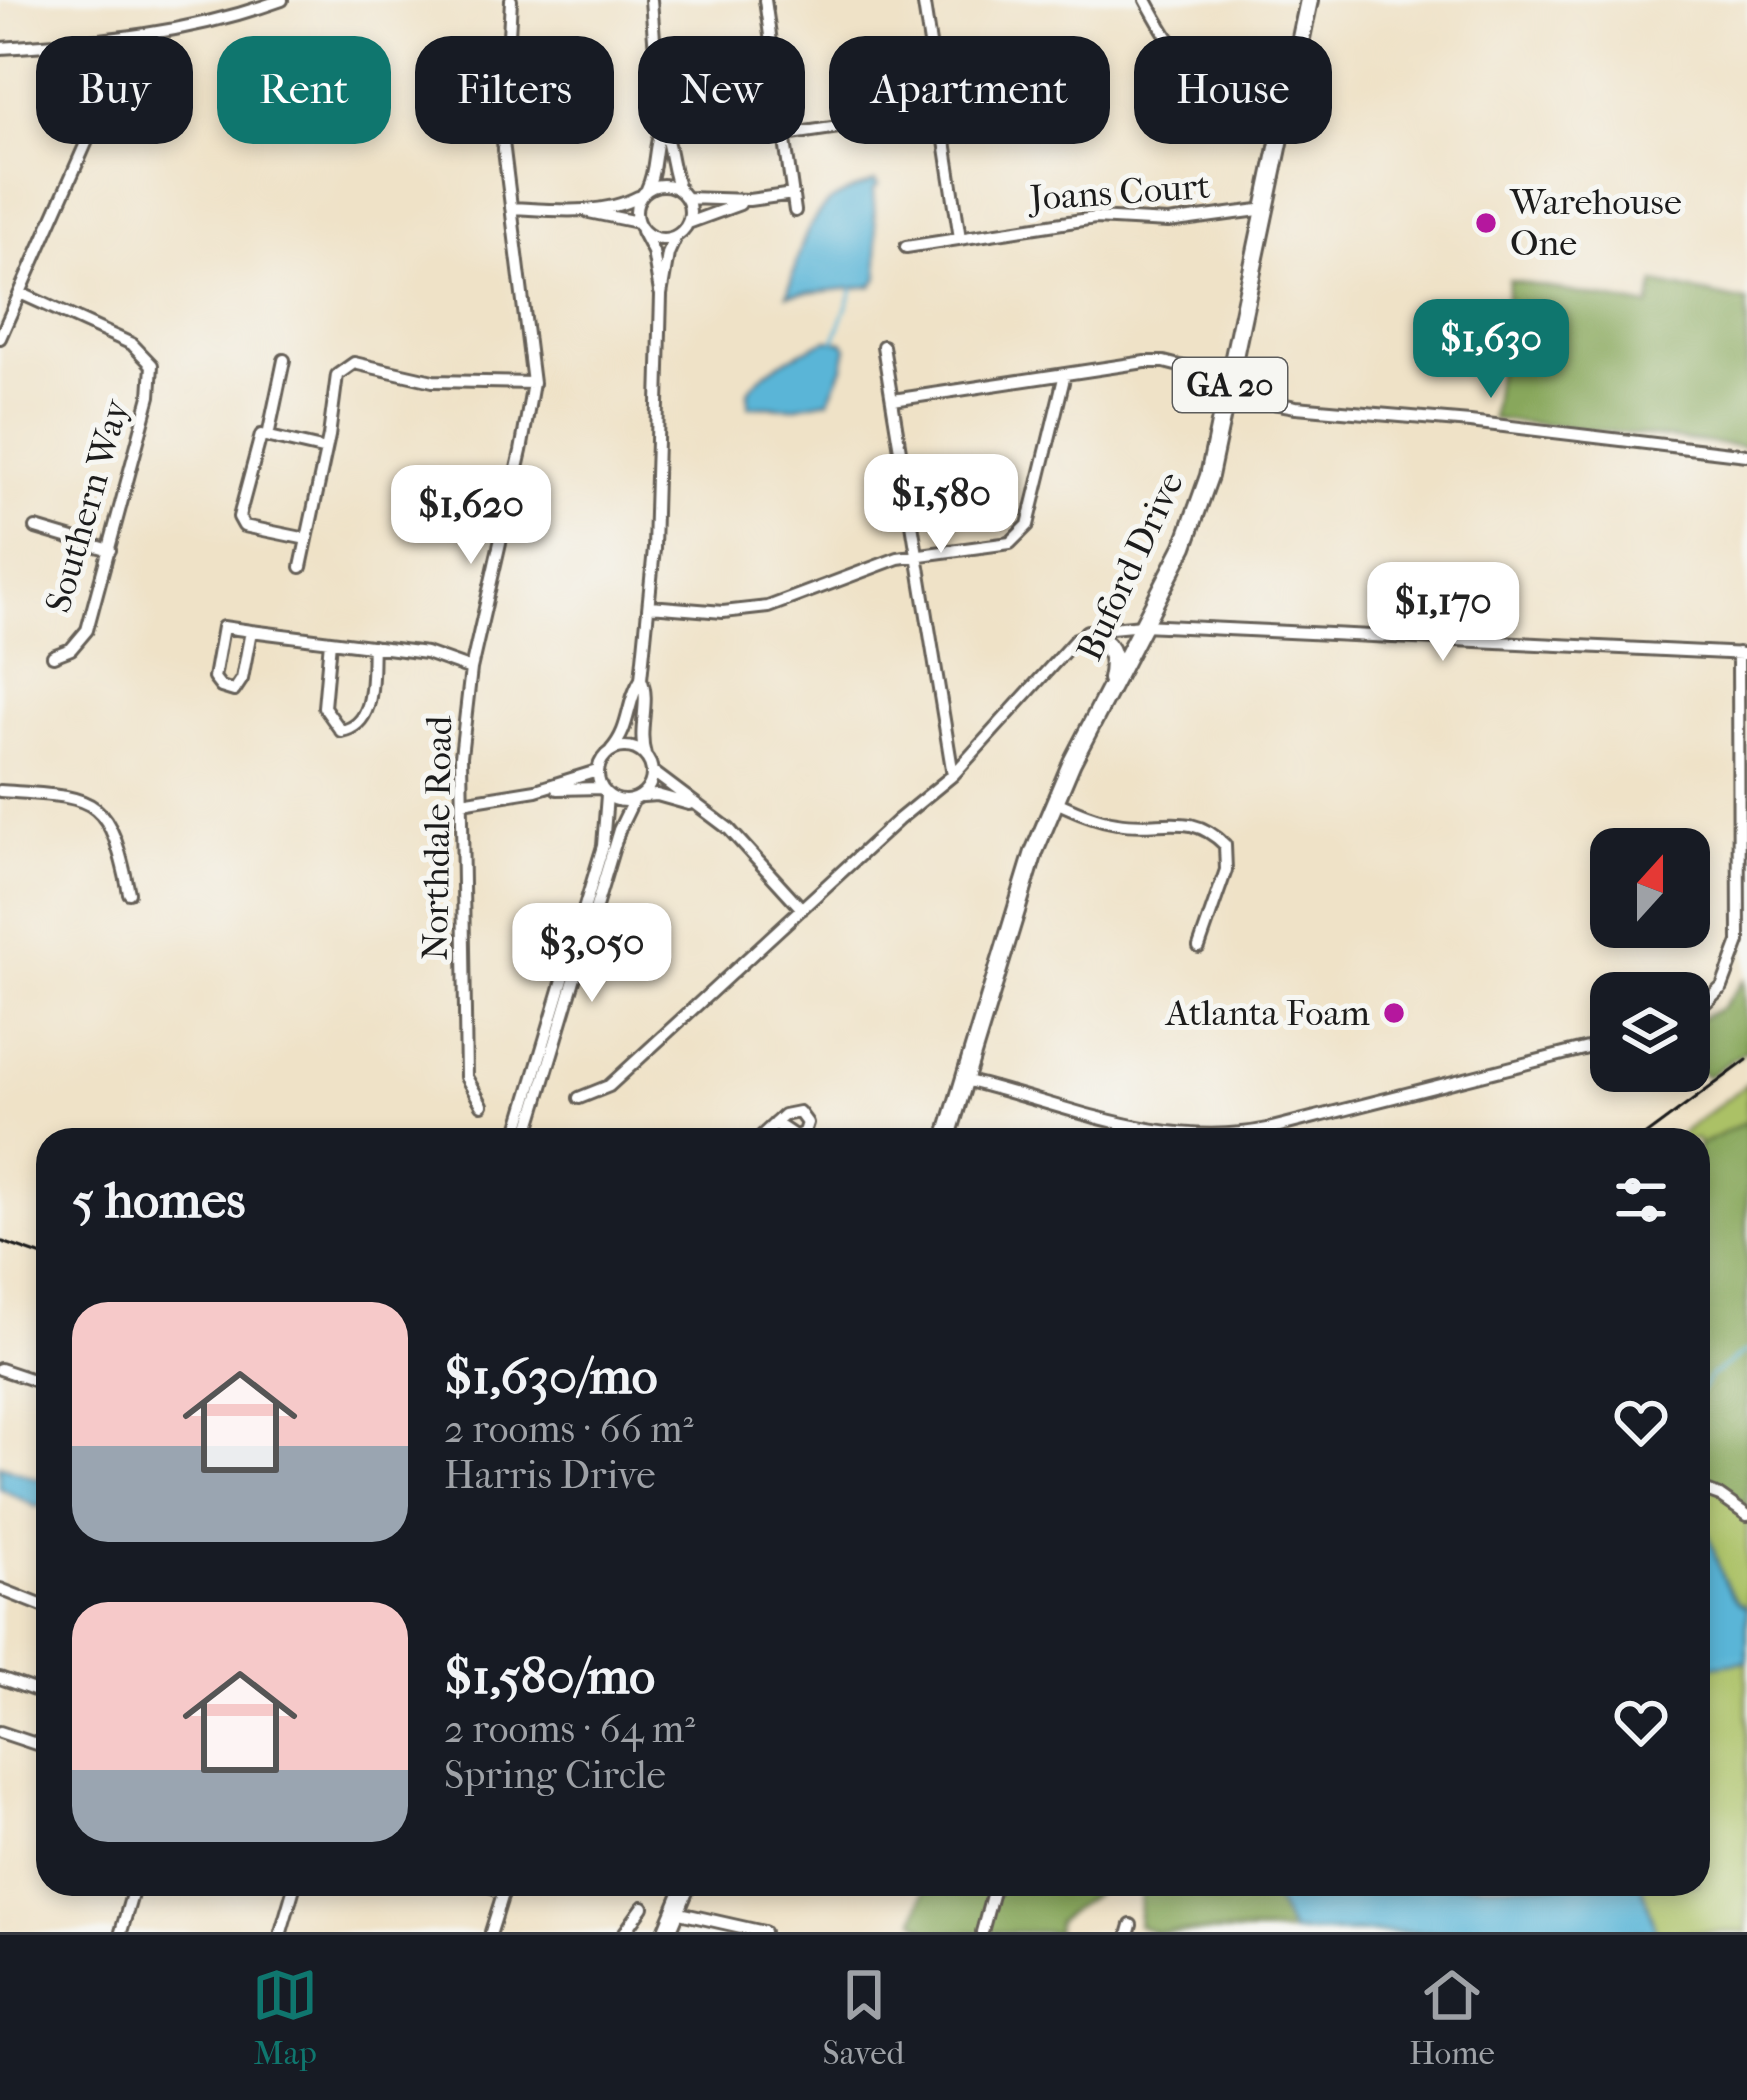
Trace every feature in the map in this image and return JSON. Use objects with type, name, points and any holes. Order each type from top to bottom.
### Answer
[{"type":"highway","name":"Buford Drive","points":[[1302,36],[1309,0]]},
{"type":"highway","name":"Buford Drive","points":[[950,1128],[1012,912],[1054,801],[1184,546],[1214,458],[1281,144]]},
{"type":"highway","points":[[1088,634],[1111,650],[1114,664],[1108,692]]},
{"type":"highway","points":[[667,1932],[682,1896]]},
{"type":"street","points":[[148,36],[201,26],[282,0]]},
{"type":"street","name":"Northdale Road","points":[[482,1105],[466,1077],[461,756],[471,669],[532,382],[503,142],[511,0]]},
{"type":"street","points":[[651,0],[654,36]]},
{"type":"street","points":[[765,0],[770,36]]},
{"type":"street","points":[[1146,0],[1166,36]]},
{"type":"street","points":[[924,5],[929,36]]},
{"type":"street","points":[[0,48],[36,46]]},
{"type":"street","points":[[0,338],[86,144]]},
{"type":"street","points":[[656,144],[658,160],[635,213],[653,251],[661,296]]},
{"type":"street","points":[[668,144],[670,170],[683,194],[688,223]]},
{"type":"street","points":[[785,144],[795,211]]},
{"type":"street","points":[[945,144],[960,238]]},
{"type":"street","points":[[511,208],[580,210],[625,204],[664,184],[702,201],[793,194]]},
{"type":"street","points":[[462,802],[536,790],[597,771],[623,738],[641,679],[650,606],[661,296],[668,254],[688,223],[749,200]]},
{"type":"street","name":"Joans Court","points":[[906,247],[1095,218],[1168,222],[1267,208]]},
{"type":"street","points":[[580,210],[640,226],[658,239],[676,236]]},
{"type":"street","name":"Southern Way","points":[[20,293],[132,344],[152,365],[150,396],[87,630],[71,649],[53,656]]},
{"type":"street","points":[[883,346],[952,775]]},
{"type":"street","points":[[268,436],[284,360]]},
{"type":"street","points":[[892,400],[1164,362],[1295,407],[1471,422],[1747,455]]},
{"type":"street","points":[[301,567],[337,375],[354,363],[433,381],[532,382]]},
{"type":"street","points":[[650,606],[723,612],[767,607],[898,557],[1010,543],[1028,525],[1065,374]]},
{"type":"street","points":[[307,539],[240,522],[257,439],[268,436],[326,450]]},
{"type":"street","points":[[36,528],[110,550]]},
{"type":"street","points":[[579,1098],[609,1086],[952,775],[1076,639],[1142,625],[1742,653],[1738,942],[1722,988],[1710,999]]},
{"type":"street","points":[[250,631],[242,680],[234,691],[221,687],[214,678],[223,627],[426,653],[471,669]]},
{"type":"street","points":[[330,641],[324,707],[341,731],[354,729],[365,716],[373,646]]},
{"type":"street","points":[[641,679],[646,688],[640,729],[652,771],[729,829],[802,910]]},
{"type":"street","points":[[611,750],[629,747],[645,755]]},
{"type":"street","points":[[519,1128],[603,846],[604,792],[597,771]]},
{"type":"street","points":[[530,1128],[619,830],[650,785],[652,771]]},
{"type":"street","points":[[536,790],[604,792],[637,799],[657,795],[697,807]]},
{"type":"street","points":[[0,791],[78,796],[98,809],[118,844],[129,893]]},
{"type":"street","points":[[1054,801],[1119,824],[1190,822],[1211,831],[1226,845],[1226,870],[1198,947]]},
{"type":"street","points":[[1272,1128],[1590,1047]]},
{"type":"street","points":[[964,1080],[1136,1128]]},
{"type":"street","points":[[770,1128],[775,1124]]},
{"type":"street","points":[[0,1369],[36,1381]]},
{"type":"street","points":[[1710,1492],[1747,1515]]},
{"type":"street","points":[[0,1589],[36,1603]]},
{"type":"street","points":[[0,1678],[36,1691]]},
{"type":"street","points":[[0,1732],[36,1744]]},
{"type":"street","points":[[121,1932],[132,1896]]},
{"type":"street","points":[[280,1932],[291,1896]]},
{"type":"street","points":[[490,1932],[502,1896]]},
{"type":"street","points":[[982,1932],[992,1896]]},
{"type":"street","points":[[625,1932],[643,1907]]},
{"type":"street","points":[[675,1912],[764,1932]]},
{"type":"green space","points":[[1509,280],[1649,307],[1655,283],[1747,302],[1747,447],[1491,419]]},
{"type":"green space","points":[[1744,980],[1747,1050],[1710,1075],[1710,1014],[1721,1008]]},
{"type":"green space","points":[[1747,1084],[1747,1932],[1156,1932],[1138,1926],[1141,1896],[1710,1896],[1710,1128],[1688,1128]]},
{"type":"green space","points":[[1747,1121],[1747,1506],[1710,1486],[1710,1140]]},
{"type":"green space","points":[[922,1896],[1091,1896],[1057,1921],[1056,1932],[930,1932],[915,1920]]},
{"type":"green space","points":[[1141,1896],[1272,1896],[1291,1932],[1156,1932],[1138,1926]]},
{"type":"water","points":[[875,181],[879,277],[872,286],[787,295],[807,233],[821,210]]},
{"type":"water","points":[[827,340],[847,347],[829,400],[793,407],[749,406],[748,391],[764,374]]},
{"type":"water","points":[[0,1465],[36,1478],[36,1507],[0,1488]]},
{"type":"water","points":[[1710,1540],[1730,1591],[1747,1608],[1747,1661],[1710,1666]]},
{"type":"water","points":[[1272,1896],[1645,1896],[1656,1932],[1291,1932]]},
{"type":"waterway","points":[[834,341],[853,289]]},
{"type":"waterway","points":[[1710,1377],[1747,1351]]},
{"type":"railway","points":[[1655,1128],[1747,1060]]},
{"type":"railway","points":[[0,1241],[36,1254]]},
{"type":"place","name":"Warehouse One","points":[[1486,223]]},
{"type":"place","name":"Atlanta Foam","points":[[1394,1013]]}]
